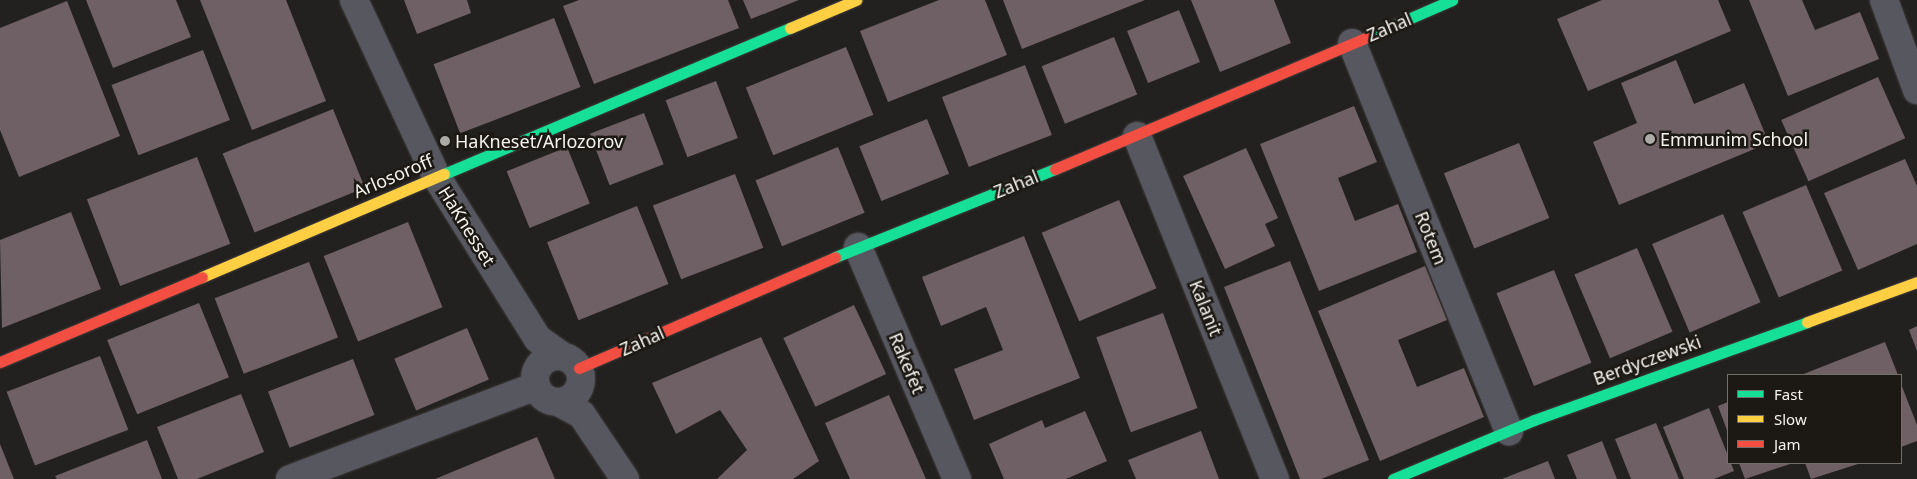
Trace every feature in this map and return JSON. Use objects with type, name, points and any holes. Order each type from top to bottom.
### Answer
[{"type":"street","name":"HaKnesset","points":[[354,0],[436,176],[538,339]]},
{"type":"street","name":"Arlosoroff","points":[[0,362],[856,0]]},
{"type":"street","name":"Zahal","points":[[574,369],[858,247],[1137,136],[1452,0]]},
{"type":"street","points":[[1884,0],[1917,90]]},
{"type":"street","name":"Rotem","points":[[1352,43],[1510,432]]},
{"type":"street","name":"Kalanit","points":[[1137,136],[1275,479]]},
{"type":"street","name":"Rakefet","points":[[858,247],[957,479]]},
{"type":"street","name":"Berdyczewski","points":[[1393,479],[1510,432],[1917,282]]},
{"type":"street","points":[[538,339],[574,369],[582,415],[625,479]]},
{"type":"street","points":[[538,339],[536,377],[542,396],[582,415]]},
{"type":"street","points":[[290,479],[536,377],[544,359],[574,369]]},
{"type":"street","points":[[558,402],[573,397],[574,369]]},
{"type":"building","points":[[86,0],[176,0],[191,37],[113,68]]},
{"type":"building","points":[[200,0],[286,0],[326,101],[252,130]]},
{"type":"building","points":[[404,0],[467,0],[471,13],[417,34]]},
{"type":"building","points":[[579,0],[728,0],[739,28],[594,84],[563,6]]},
{"type":"building","points":[[743,0],[799,0],[751,19]]},
{"type":"building","points":[[939,0],[985,0],[1007,55],[888,102],[860,31]]},
{"type":"building","points":[[1003,0],[1145,0],[1022,49]]},
{"type":"building","points":[[1191,0],[1274,0],[1291,43],[1220,72]]},
{"type":"building","points":[[1602,0],[1718,0],[1731,31],[1588,91],[1557,19]]},
{"type":"building","points":[[1749,0],[1802,0],[1815,30],[1860,12],[1879,59],[1788,96]]},
{"type":"building","points":[[67,1],[120,136],[19,177],[0,130],[0,28]]},
{"type":"building","points":[[1179,10],[1200,62],[1148,83],[1127,31]]},
{"type":"building","points":[[554,18],[581,87],[460,133],[434,64]]},
{"type":"building","points":[[1114,37],[1137,94],[1065,124],[1042,66]]},
{"type":"building","points":[[846,47],[873,115],[773,155],[746,87]]},
{"type":"building","points":[[203,50],[230,120],[138,155],[112,85]]},
{"type":"building","points":[[1676,60],[1694,104],[1744,83],[1769,143],[1619,205],[1593,142],[1637,123],[1621,83]]},
{"type":"building","points":[[1025,65],[1052,135],[969,167],[942,97]]},
{"type":"building","points":[[1878,77],[1905,138],[1808,181],[1781,120]]},
{"type":"building","points":[[716,81],[738,138],[687,157],[666,100]]},
{"type":"building","points":[[1354,106],[1377,162],[1338,178],[1355,221],[1398,204],[1417,252],[1319,291],[1260,144]]},
{"type":"building","points":[[333,109],[365,188],[255,232],[223,154]]},
{"type":"building","points":[[644,113],[664,164],[610,185],[590,134]]},
{"type":"building","points":[[927,119],[949,174],[881,201],[859,146]]},
{"type":"building","points":[[1519,143],[1549,218],[1474,248],[1444,173]]},
{"type":"building","points":[[567,147],[590,204],[530,228],[507,171]]},
{"type":"building","points":[[838,147],[865,213],[782,246],[755,180]]},
{"type":"building","points":[[1246,148],[1278,218],[1265,224],[1275,246],[1225,269],[1183,176]]},
{"type":"building","points":[[197,157],[230,244],[120,286],[87,199]]},
{"type":"building","points":[[1905,159],[1917,186],[1917,244],[1858,270],[1824,193]]},
{"type":"building","points":[[735,174],[763,248],[681,279],[653,206]]},
{"type":"building","points":[[1806,185],[1842,271],[1779,298],[1742,212]]},
{"type":"building","points":[[1119,200],[1157,288],[1079,321],[1042,233]]},
{"type":"building","points":[[637,206],[668,284],[579,320],[547,242]]},
{"type":"building","points":[[71,212],[101,289],[2,328],[0,240]]},
{"type":"building","points":[[1723,214],[1761,302],[1690,332],[1652,244]]},
{"type":"building","points":[[408,222],[442,307],[358,341],[324,256]]},
{"type":"building","points":[[1024,236],[1080,378],[974,420],[954,369],[1003,350],[986,307],[941,326],[922,277]]},
{"type":"building","points":[[1637,248],[1673,332],[1610,358],[1574,275]]},
{"type":"building","points":[[1290,261],[1369,460],[1321,479],[1300,479],[1224,287]]},
{"type":"building","points":[[309,262],[338,338],[244,374],[215,298]]},
{"type":"building","points":[[1425,266],[1447,320],[1398,340],[1417,387],[1464,368],[1484,417],[1380,461],[1318,311]]},
{"type":"building","points":[[1554,270],[1591,363],[1534,386],[1497,293]]},
{"type":"building","points":[[199,303],[229,377],[137,414],[107,340]]},
{"type":"building","points":[[854,305],[886,374],[815,407],[783,338]]},
{"type":"building","points":[[1163,313],[1198,408],[1131,432],[1096,337]]},
{"type":"building","points":[[1917,326],[1917,351],[1909,330]]},
{"type":"building","points":[[467,328],[489,380],[416,410],[394,359]]},
{"type":"building","points":[[761,337],[819,461],[793,479],[717,479],[747,450],[720,410],[676,434],[652,383]]},
{"type":"building","points":[[1885,342],[1898,374],[1804,374]]},
{"type":"building","points":[[100,356],[128,430],[35,466],[7,392]]},
{"type":"building","points":[[353,359],[375,415],[290,448],[268,392]]},
{"type":"building","points":[[1902,387],[1917,425],[1917,441],[1902,447]]},
{"type":"building","points":[[241,394],[264,452],[197,479],[178,479],[157,427]]},
{"type":"building","points":[[889,395],[926,479],[850,479],[825,423]]},
{"type":"building","points":[[1727,402],[1727,430],[1718,406]]},
{"type":"building","points":[[1709,408],[1727,453],[1727,464],[1731,464],[1734,471],[1714,479],[1684,479],[1663,427]]},
{"type":"building","points":[[1085,411],[1107,461],[1066,479],[1004,479],[989,444],[1042,420],[1045,428]]},
{"type":"building","points":[[1656,423],[1679,479],[1631,479],[1615,439]]},
{"type":"building","points":[[1201,431],[1219,479],[1136,479],[1128,460]]},
{"type":"building","points":[[537,437],[555,479],[435,479]]},
{"type":"building","points":[[147,440],[162,479],[57,479],[55,476]]},
{"type":"building","points":[[1602,441],[1617,479],[1577,479],[1567,455]]},
{"type":"building","points":[[0,444],[14,479],[0,479]]},
{"type":"building","points":[[1548,461],[1555,479],[1502,479]]},
{"type":"building","points":[[1739,464],[1790,464],[1745,479]]},
{"type":"building","points":[[1805,464],[1858,464],[1811,479]]},
{"type":"traffic: fast","points":[[1367,37],[1452,0]]},
{"type":"traffic: fast","points":[[444,174],[790,28]]},
{"type":"traffic: fast","points":[[835,257],[1055,169]]},
{"type":"traffic: fast","points":[[1393,479],[1534,420],[1807,322]]},
{"type":"traffic: slow","points":[[790,28],[856,0]]},
{"type":"traffic: slow","points":[[202,277],[444,174]]},
{"type":"traffic: slow","points":[[1807,322],[1917,282]]},
{"type":"traffic: jam","points":[[1055,169],[1367,37]]},
{"type":"traffic: jam","points":[[579,368],[835,257]]},
{"type":"traffic: jam","points":[[0,362],[202,277]]},
{"type":"place","name":"Emmunim School","points":[[1650,139]]},
{"type":"place","name":"HaKneset/Arlozorov","points":[[445,141]]}]
